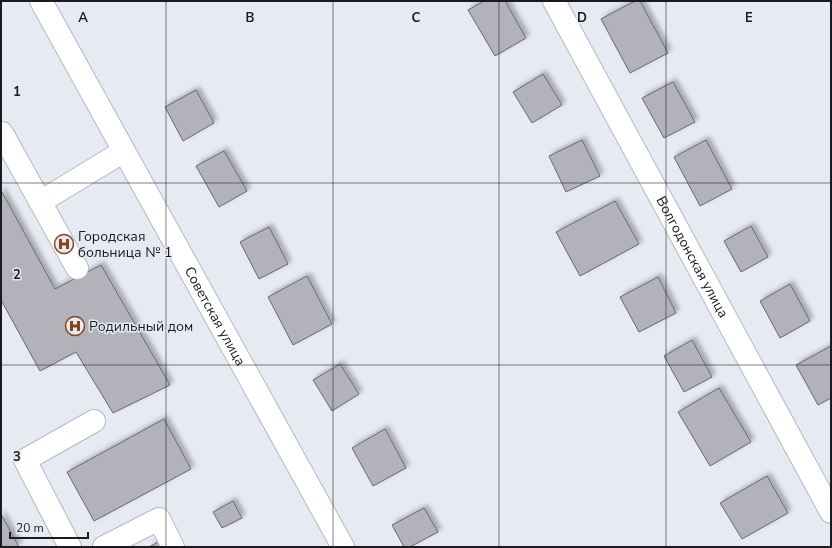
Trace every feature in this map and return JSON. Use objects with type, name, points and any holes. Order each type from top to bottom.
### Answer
[{"type":"street","name":"Советская улица","points":[[41,1],[343,547]]},
{"type":"street","name":"Волгодонская улица","points":[[554,1],[831,512]]},
{"type":"street","points":[[2,133],[77,268]]},
{"type":"street","points":[[40,202],[124,151]]},
{"type":"street","points":[[70,547],[25,460],[94,421]]},
{"type":"street","points":[[104,547],[158,519],[174,547]]},
{"type":"building","points":[[484,1],[505,1],[526,38],[495,56],[468,10]]},
{"type":"building","points":[[635,1],[640,1],[668,53],[630,73],[601,19]]},
{"type":"building","points":[[543,74],[562,105],[532,123],[513,92]]},
{"type":"building","points":[[673,82],[695,122],[664,138],[642,98]]},
{"type":"building","points":[[196,90],[214,123],[183,141],[165,107]]},
{"type":"building","points":[[582,140],[600,176],[566,192],[549,156]]},
{"type":"building","points":[[706,140],[732,189],[700,206],[674,157]]},
{"type":"building","points":[[224,151],[247,191],[219,207],[196,166]]},
{"type":"building","name":"Родильный дом","points":[[1,190],[55,289],[101,265],[170,385],[113,413],[76,352],[40,371],[1,300]]},
{"type":"building","points":[[615,201],[639,244],[580,276],[556,232]]},
{"type":"building","points":[[751,226],[768,257],[741,272],[724,241]]},
{"type":"building","points":[[269,227],[288,264],[259,279],[240,242]]},
{"type":"building","points":[[307,276],[332,324],[293,345],[268,297]]},
{"type":"building","points":[[658,277],[676,313],[639,332],[620,297]]},
{"type":"building","points":[[790,284],[810,321],[780,338],[760,301]]},
{"type":"building","points":[[692,340],[712,377],[684,392],[664,356]]},
{"type":"building","points":[[831,346],[831,398],[818,405],[796,365]]},
{"type":"building","points":[[340,364],[359,394],[332,411],[313,380]]},
{"type":"building","points":[[719,388],[751,442],[710,466],[678,412]]},
{"type":"building","points":[[164,419],[191,469],[94,521],[67,472]]},
{"type":"building","points":[[385,429],[406,468],[373,486],[352,448]]},
{"type":"building","points":[[767,476],[788,513],[742,539],[720,503]]},
{"type":"building","points":[[233,501],[242,518],[222,528],[213,512]]},
{"type":"building","points":[[424,508],[438,532],[410,547],[404,547],[392,525]]},
{"type":"building","points":[[1,514],[19,547],[1,547]]},
{"type":"building","points":[[160,541],[163,547],[149,547]]},
{"type":"place","name":"Городская больница № 1","points":[[64,244]]},
{"type":"place","name":"Родильный дом","points":[[75,326]]}]
